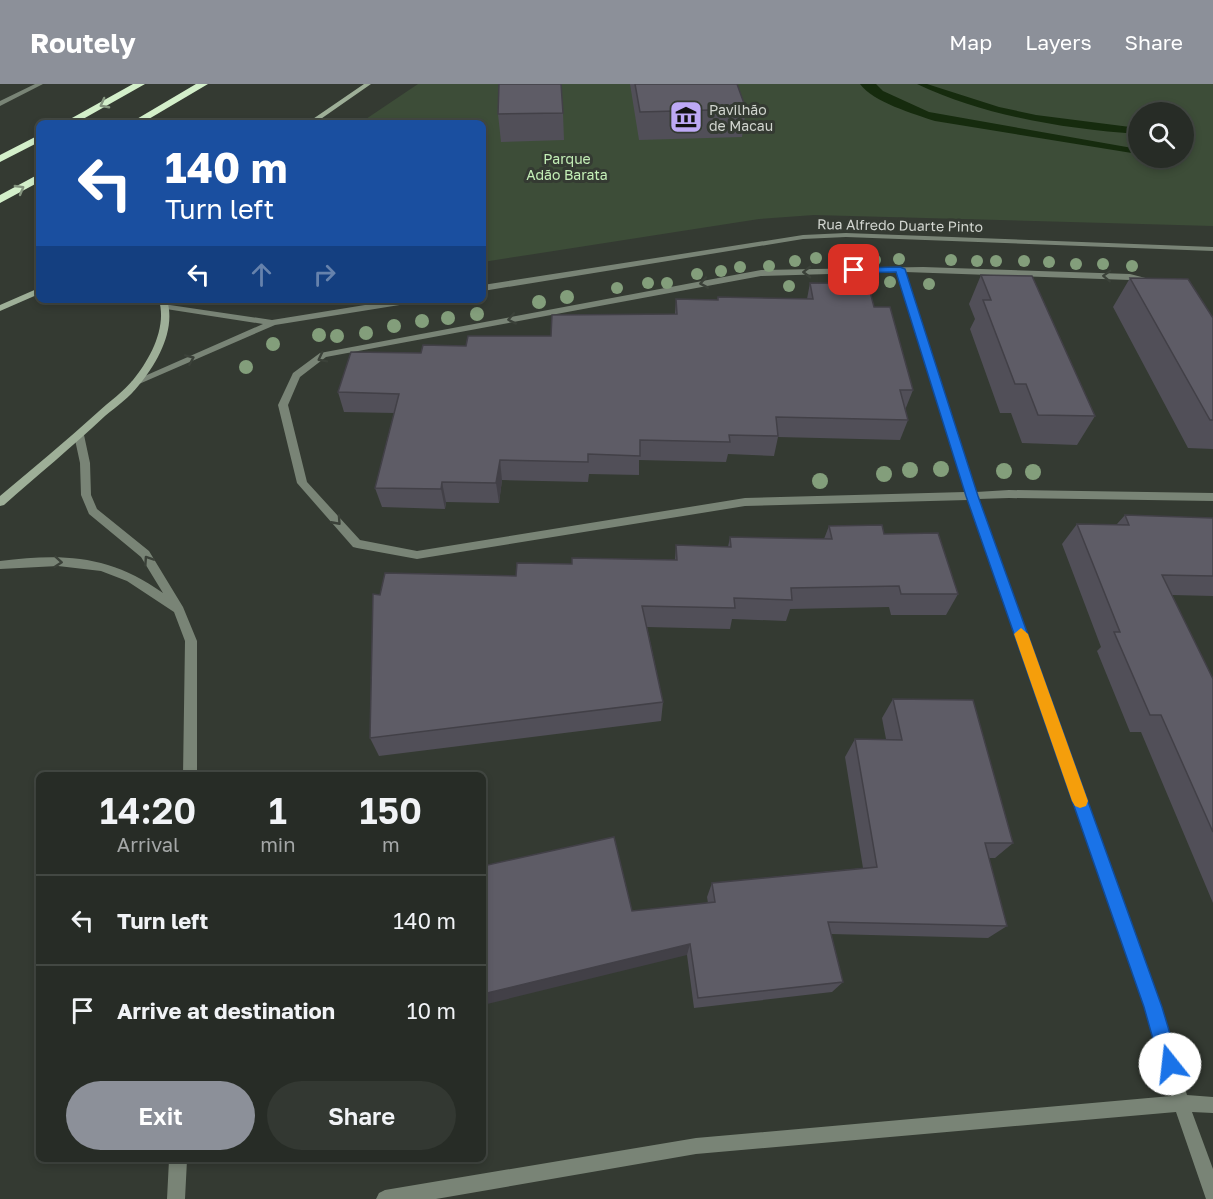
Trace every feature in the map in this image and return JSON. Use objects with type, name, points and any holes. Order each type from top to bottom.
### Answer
[{"type":"highway","points":[[74,120],[140,84]]},
{"type":"highway","points":[[140,120],[203,84]]},
{"type":"highway","points":[[0,159],[36,140]]},
{"type":"highway","points":[[0,200],[36,179]]},
{"type":"main road","points":[[314,120],[368,84]]},
{"type":"main road","points":[[0,308],[36,292]]},
{"type":"main road","points":[[0,502],[79,435],[136,382],[154,353],[165,327],[164,303]]},
{"type":"street","points":[[0,104],[40,84]]},
{"type":"street","name":"Rua Alfredo Duarte Pinto","points":[[486,288],[803,237],[846,236],[1213,249]]},
{"type":"street","points":[[1162,282],[1130,277],[900,269],[761,273],[323,355],[296,375],[283,405],[302,483],[357,544],[417,555],[745,502],[1009,494],[1213,497]]},
{"type":"street","points":[[900,269],[972,496],[1153,1007],[1181,1103],[1213,1194]]},
{"type":"street","points":[[164,303],[273,323]]},
{"type":"street","points":[[136,382],[273,323],[394,303]]},
{"type":"street","points":[[79,435],[85,463],[87,495],[93,511],[146,554],[179,610],[191,641],[190,772]]},
{"type":"street","points":[[0,565],[37,560],[55,561],[117,572],[179,610]]},
{"type":"street","points":[[385,1199],[696,1146],[1181,1103],[1213,1105]]},
{"type":"street","points":[[176,1199],[178,1162]]},
{"type":"green space","name":"Parque Adão Barata","points":[[418,84],[1213,84],[1213,226],[814,215],[759,219],[486,262],[486,120],[364,120]]},
{"type":"shaded area","points":[[860,84],[876,84],[883,91],[929,112],[1128,147],[1128,152],[935,121],[884,102]]},
{"type":"shaded area","points":[[917,84],[927,84],[999,107],[1036,115],[1128,127],[1128,133],[1082,129],[1025,119],[997,113]]},
{"type":"building","points":[[499,84],[561,84],[563,113],[498,114]]},
{"type":"building","points":[[635,84],[737,84],[746,109],[640,112]]},
{"type":"building","points":[[981,275],[1032,276],[1095,416],[1038,415],[1026,384],[1015,384],[983,300],[991,300]]},
{"type":"building","points":[[1130,278],[1188,279],[1213,318],[1213,420],[1210,420]]},
{"type":"building","points":[[810,283],[868,284],[874,307],[890,307],[913,390],[900,390],[908,420],[776,417],[778,436],[729,435],[730,442],[640,440],[640,456],[588,454],[588,462],[500,460],[496,483],[442,482],[441,489],[375,488],[399,394],[338,392],[351,352],[421,353],[423,345],[466,346],[468,336],[551,336],[552,315],[677,314],[676,299],[718,300],[718,297],[813,299]]},
{"type":"building","points":[[1125,515],[1213,518],[1213,576],[1162,575],[1213,679],[1213,832],[1161,715],[1150,715],[1114,632],[1120,632],[1077,524],[1129,525]]},
{"type":"building","points":[[882,525],[884,534],[938,533],[958,594],[901,594],[899,586],[791,588],[792,600],[734,598],[735,608],[642,606],[663,702],[370,738],[373,594],[380,595],[385,573],[516,576],[517,563],[572,564],[572,558],[677,560],[676,545],[731,547],[730,537],[832,539],[829,526]]},
{"type":"building","points":[[893,699],[973,700],[1013,843],[985,843],[1007,926],[828,922],[843,982],[698,998],[690,944],[486,993],[486,865],[614,837],[632,911],[715,902],[712,883],[877,867],[855,739],[902,740]]},
{"type":"slow traffic","points":[[1021,634],[1080,801]]},
{"type":"place","name":"Pavilhão de Macau","points":[[686,117]]},
{"type":"route","points":[[854,270],[900,269],[972,496],[1153,1007],[1170,1064]]}]
